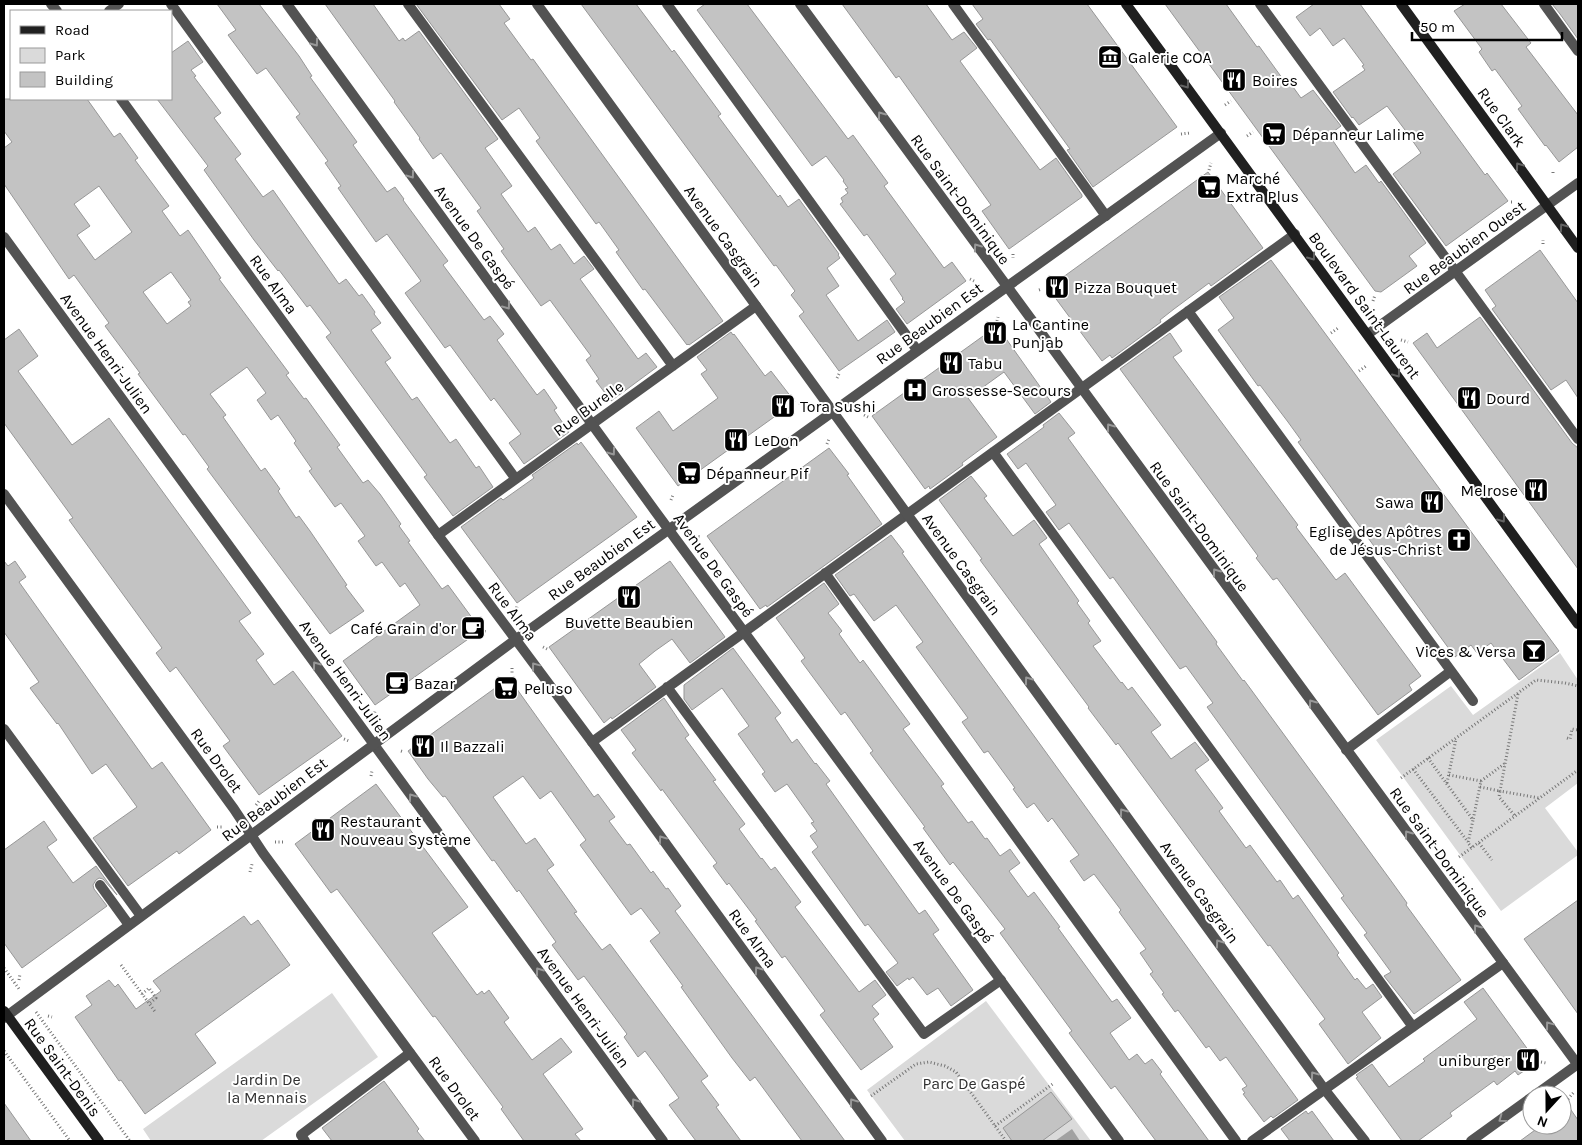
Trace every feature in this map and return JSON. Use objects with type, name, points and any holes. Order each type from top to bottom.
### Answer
[{"type":"main road","name":"Boulevard Saint-Laurent","points":[[1126,4],[1578,624]]},
{"type":"main road","name":"Rue Clark","points":[[1401,4],[1578,248]]},
{"type":"main road","name":"Rue Saint-Denis","points":[[5,1015],[98,1141]]},
{"type":"street","points":[[171,4],[516,478]]},
{"type":"street","name":"Avenue De Gaspé","points":[[287,4],[668,529],[1119,1141]]},
{"type":"street","points":[[408,4],[673,366]]},
{"type":"street","name":"Avenue Casgrain","points":[[537,4],[1325,1090],[1365,1141]]},
{"type":"street","points":[[666,4],[917,350]]},
{"type":"street","name":"Rue Saint-Dominique","points":[[800,4],[1578,1064]]},
{"type":"street","points":[[953,4],[1106,216]]},
{"type":"street","points":[[1260,4],[1578,439]]},
{"type":"street","points":[[1544,4],[1578,51]]},
{"type":"street","name":"Rue Alma","points":[[122,100],[882,1141]]},
{"type":"street","name":"Rue Beaubien Est","points":[[5,1015],[373,743],[668,529],[1221,133]]},
{"type":"street","name":"Rue Beaubien Ouest","points":[[1368,334],[1578,183]]},
{"type":"street","points":[[592,742],[1295,234]]},
{"type":"street","name":"Avenue Henri-Julien","points":[[4,237],[663,1141]]},
{"type":"street","name":"Rue Burelle","points":[[438,535],[756,306]]},
{"type":"street","points":[[1188,311],[1473,702]]},
{"type":"street","points":[[993,452],[1412,1027]]},
{"type":"street","name":"Rue Drolet","points":[[4,494],[263,853],[475,1141]]},
{"type":"street","points":[[825,573],[1236,1141]]},
{"type":"street","points":[[1346,750],[1452,671]]},
{"type":"street","points":[[667,687],[924,1034],[1001,980]]},
{"type":"street","points":[[4,729],[141,916]]},
{"type":"street","points":[[100,885],[129,925]]},
{"type":"street","points":[[1252,1141],[1503,963]]},
{"type":"street","points":[[305,1141],[301,1135],[410,1053]]},
{"type":"street","points":[[1549,1085],[1578,1064]]},
{"type":"street","points":[[1471,1141],[1522,1104]]},
{"type":"path","points":[[1225,105],[1231,101]]},
{"type":"path","points":[[1247,136],[1253,132]]},
{"type":"path","points":[[1181,134],[1190,133]]},
{"type":"path","points":[[1209,170],[1211,163]]},
{"type":"path","points":[[970,279],[974,281]]},
{"type":"path","points":[[1373,301],[1375,295]]},
{"type":"path","points":[[1331,333],[1338,328]]},
{"type":"path","points":[[1401,340],[1408,342]]},
{"type":"path","points":[[1359,371],[1366,366]]},
{"type":"path","points":[[827,444],[828,439]]},
{"type":"path","points":[[671,500],[673,495]]},
{"type":"path","points":[[695,536],[701,537]]},
{"type":"path","points":[[516,611],[517,606]]},
{"type":"path","points":[[478,629],[486,632]]},
{"type":"path","points":[[543,647],[547,649]]},
{"type":"path","points":[[512,668],[512,673]]},
{"type":"path","points":[[1401,778],[1536,680],[1578,686]]},
{"type":"path","points":[[1515,816],[1499,797],[1518,694]]},
{"type":"path","points":[[1567,738],[1570,739],[1572,729],[1578,730]]},
{"type":"path","points":[[344,739],[348,741]]},
{"type":"path","points":[[1447,784],[1456,739]]},
{"type":"path","points":[[1428,758],[1473,820]]},
{"type":"path","points":[[1468,843],[1481,781],[1505,764]]},
{"type":"path","points":[[1413,769],[1472,848]]},
{"type":"path","points":[[371,776],[372,770]]},
{"type":"path","points":[[1459,857],[1578,770]]},
{"type":"path","points":[[1449,775],[1481,781]]},
{"type":"path","points":[[1480,787],[1540,798]]},
{"type":"path","points":[[256,805],[258,801]]},
{"type":"path","points":[[217,827],[222,827]]},
{"type":"path","points":[[275,842],[285,842]]},
{"type":"path","points":[[1479,843],[1492,860]]},
{"type":"path","points":[[250,872],[252,864]]},
{"type":"path","points":[[121,965],[156,1013]]},
{"type":"path","points":[[4,968],[16,984]]},
{"type":"path","points":[[18,980],[20,974]]},
{"type":"path","points":[[142,994],[149,988],[156,998],[149,1004]]},
{"type":"path","name":"Rue Saint-Denis","points":[[40,1018],[130,1141]]},
{"type":"path","points":[[4,1051],[70,1141]]},
{"type":"path","points":[[872,1096],[916,1064],[929,1062],[945,1066],[956,1072],[1006,1141]]},
{"type":"path","points":[[1541,1062],[1546,1063]]},
{"type":"path","points":[[995,1126],[1054,1083]]},
{"type":"green space","points":[[1560,653],[1578,680],[1578,783],[1545,808],[1578,852],[1578,855],[1501,911],[1376,740],[1451,686],[1473,715]]},
{"type":"green space","name":"Jardin De la Mennais","points":[[332,993],[378,1057],[261,1141],[151,1141],[143,1129]]},
{"type":"green space","name":"Parc De Gaspé","points":[[986,1001],[1091,1141],[905,1141],[867,1090]]},
{"type":"shaded area","points":[[1072,1129],[1080,1141],[1055,1141]]},
{"type":"building","points":[[217,4],[259,4],[299,56],[312,76],[310,77],[357,142],[353,145],[387,192],[395,187],[448,261],[443,265],[484,320],[490,316],[504,334],[497,340],[537,395],[544,389],[557,408],[554,410],[569,432],[524,464],[509,443],[521,434],[494,398],[491,401],[450,345],[445,348],[405,293],[421,281],[387,234],[376,242],[338,188],[341,186],[325,163],[328,161],[296,117],[300,114],[266,68],[257,74],[228,35],[236,30]]},
{"type":"building","points":[[325,4],[373,4],[399,41],[403,38],[405,41],[419,31],[498,139],[485,148],[512,186],[501,194],[528,232],[535,227],[551,250],[560,244],[574,264],[584,256],[594,269],[580,279],[638,359],[646,353],[657,367],[611,401],[596,381],[599,379],[586,360],[591,356],[550,300],[541,306],[501,251],[504,249],[477,211],[481,208],[441,153],[433,159],[395,101]]},
{"type":"building","points":[[416,4],[499,4],[510,19],[504,23],[531,60],[533,59],[723,321],[687,345],[645,289],[643,290],[616,252],[619,250],[599,222],[596,224],[536,141],[540,138],[519,108],[502,120]]},
{"type":"building","points":[[581,4],[636,4],[672,52],[674,50],[721,114],[718,116],[778,197],[780,195],[788,207],[799,199],[839,254],[840,258],[827,268],[839,286],[826,295],[858,341],[887,320],[895,332],[839,371],[799,316],[804,312],[791,295],[795,291],[776,265],[774,266]]},
{"type":"building","points":[[705,4],[747,4],[848,139],[853,135],[888,183],[884,186],[944,268],[952,262],[966,281],[907,324],[896,309],[905,302],[890,279],[896,274],[867,234],[864,236],[840,204],[843,202],[841,198],[848,193],[845,189],[848,188],[844,180],[826,156],[812,166],[697,10]]},
{"type":"building","points":[[842,4],[926,4],[952,40],[964,32],[977,48],[960,61],[1040,170],[1056,158],[1082,197],[1009,249],[982,211],[991,205],[899,76],[896,78]]},
{"type":"building","points":[[972,4],[1087,4],[1177,127],[1093,187],[1067,150],[1070,149],[990,39],[988,40],[976,24],[983,19]]},
{"type":"building","points":[[1165,4],[1226,4],[1257,47],[1259,46],[1285,82],[1288,80],[1301,98],[1313,90],[1341,126],[1329,135],[1355,173],[1366,165],[1379,183],[1381,181],[1426,243],[1409,256],[1417,266],[1381,292],[1375,291]]},
{"type":"building","points":[[1314,4],[1360,4],[1485,175],[1487,173],[1508,201],[1446,246],[1393,174],[1421,153],[1405,130],[1387,106],[1359,125],[1333,92],[1365,70],[1362,66],[1364,65],[1344,38],[1333,46],[1320,28],[1310,36],[1296,17]]},
{"type":"building","points":[[1465,4],[1501,4],[1531,43],[1526,47],[1578,115],[1578,147],[1559,162],[1518,109],[1522,106],[1495,69],[1492,71],[1479,52],[1482,49],[1454,11]]},
{"type":"building","points":[[1552,4],[1578,4],[1578,39],[1560,14]]},
{"type":"building","points":[[188,41],[203,62],[191,70],[196,76],[194,77],[221,113],[214,118],[241,154],[235,159],[263,197],[273,190],[339,284],[346,279],[359,296],[362,294],[381,323],[371,330],[391,358],[385,362],[412,400],[417,397],[450,443],[456,439],[476,468],[479,466],[493,487],[453,516],[424,477],[427,475],[326,337],[331,333],[310,305],[307,307],[254,240],[204,170],[208,166],[158,100],[172,100],[172,52]]},
{"type":"building","points":[[4,99],[88,100],[114,137],[120,133],[138,158],[135,160],[169,206],[162,211],[180,236],[188,230],[221,278],[219,279],[289,373],[286,375],[304,399],[306,398],[340,445],[337,447],[363,483],[368,480],[380,494],[401,524],[399,526],[410,541],[408,542],[442,589],[448,585],[481,630],[375,705],[343,661],[420,605],[405,583],[400,587],[382,562],[376,566],[358,541],[365,536],[341,503],[335,507],[309,471],[312,469],[278,415],[271,420],[257,400],[266,393],[247,367],[210,394],[226,415],[223,417],[261,471],[265,468],[280,489],[278,491],[296,518],[299,516],[310,531],[347,585],[345,586],[364,611],[330,634],[207,469],[209,467],[185,434],[183,435],[138,374],[140,373],[105,326],[109,323],[74,275],[69,279],[4,184],[4,148],[12,142],[4,131]],"holes":[[[99,186],[132,232],[95,260],[77,235],[90,226],[74,204]],[[171,272],[191,300],[188,302],[191,306],[167,324],[143,292]]]},
{"type":"building","points":[[1208,172],[1263,248],[1211,286],[1209,283],[1112,358],[1110,355],[1102,361],[1048,288]]},
{"type":"building","points":[[1540,250],[1578,303],[1578,398],[1566,380],[1551,390],[1492,309],[1496,306],[1485,290]]},
{"type":"building","points":[[1271,260],[1559,651],[1519,680],[1491,643],[1477,653],[1471,645],[1455,657],[1298,442],[1301,440],[1288,422],[1260,385],[1258,386],[1218,330],[1234,318],[1219,297]]},
{"type":"building","points":[[1480,317],[1572,443],[1578,448],[1578,569],[1413,343],[1427,333],[1437,348]]},
{"type":"building","points":[[997,326],[1051,402],[1035,414],[1004,372],[968,398],[997,437],[930,489],[929,486],[925,489],[872,416]]},
{"type":"building","points":[[19,329],[38,356],[18,371],[72,445],[109,418],[251,613],[239,621],[264,654],[256,660],[274,685],[293,671],[342,736],[259,795],[223,746],[230,741],[176,667],[170,672],[156,653],[162,648],[69,520],[73,518],[4,423],[4,340]]},
{"type":"building","points":[[731,332],[765,376],[771,371],[795,402],[678,486],[636,428],[659,411],[673,431],[718,398],[701,374],[707,370],[697,357]]},
{"type":"building","points":[[1170,333],[1182,351],[1173,357],[1298,525],[1296,527],[1336,580],[1345,573],[1421,676],[1409,685],[1412,690],[1378,715],[1277,578],[1273,580],[1256,558],[1258,556],[1120,369]]},
{"type":"building","points":[[1059,413],[1075,433],[1068,438],[1217,642],[1216,644],[1389,878],[1407,903],[1406,905],[1461,980],[1414,1014],[1384,976],[1391,972],[1364,935],[1367,933],[1341,898],[1344,896],[1207,707],[1213,703],[1186,666],[1180,669],[1113,577],[1110,579],[1069,523],[1059,530],[1046,512],[1056,505],[1026,463],[1018,469],[1007,454],[1044,427],[1043,425]]},
{"type":"building","points":[[581,442],[637,517],[517,603],[461,527],[501,498],[503,500],[534,478],[532,475]]},
{"type":"building","points":[[829,448],[849,474],[847,475],[882,524],[767,607],[766,605],[760,609],[707,536]]},
{"type":"building","points":[[971,476],[987,496],[984,498],[1013,536],[1034,520],[1047,538],[1039,544],[1079,601],[1077,603],[1090,621],[1088,623],[1101,641],[1093,646],[1121,683],[1128,690],[1132,687],[1161,725],[1151,732],[1171,759],[1195,742],[1209,760],[1195,770],[1223,808],[1219,811],[1246,848],[1250,845],[1277,882],[1280,880],[1293,899],[1298,895],[1339,953],[1337,955],[1355,980],[1357,978],[1366,989],[1373,984],[1382,997],[1362,1012],[1381,1038],[1348,1064],[1319,1024],[1325,1019],[1270,945],[1268,946],[1118,743],[1116,745],[1088,708],[980,560],[982,559],[939,500]]},
{"type":"building","points":[[891,535],[958,631],[1298,1100],[1273,1118],[1271,1116],[1264,1122],[1243,1094],[1245,1093],[1242,1089],[1247,1086],[1226,1057],[1220,1061],[1209,1046],[1206,1048],[1178,1010],[1175,1012],[1150,974],[1153,972],[1140,953],[1146,949],[1119,912],[1121,910],[1094,874],[1084,881],[1070,861],[1079,855],[1052,818],[1048,822],[1034,803],[1027,808],[988,751],[984,753],[962,722],[968,718],[916,647],[923,642],[896,605],[874,621],[854,594],[850,596],[835,575]]},
{"type":"building","points":[[4,561],[8,566],[15,561],[26,577],[19,582],[152,769],[162,762],[211,830],[179,854],[177,851],[128,886],[93,838],[137,807],[106,764],[92,774],[58,723],[30,688],[39,682],[4,632]]},
{"type":"building","points":[[670,561],[725,637],[690,663],[672,639],[655,651],[639,664],[656,687],[604,723],[549,647]]},
{"type":"building","points":[[824,583],[839,604],[828,613],[842,631],[839,634],[860,663],[863,660],[910,724],[903,729],[944,784],[941,786],[968,823],[972,821],[1000,856],[1010,849],[1020,863],[1009,871],[1028,897],[1034,892],[1112,1002],[1117,999],[1131,1018],[1110,1033],[1129,1060],[1137,1054],[1145,1064],[1152,1059],[1162,1072],[1160,1074],[1209,1141],[1156,1141],[1115,1086],[1111,1089],[1069,1033],[1072,1031],[1000,933],[1005,929],[953,862],[950,865],[923,828],[925,827],[870,753],[873,751],[845,712],[841,715],[801,661],[805,658],[776,618]]},
{"type":"building","points":[[733,648],[781,713],[775,718],[792,743],[797,739],[816,763],[830,781],[826,784],[919,914],[925,910],[939,930],[933,934],[973,990],[951,1006],[938,988],[927,995],[913,977],[909,980],[908,978],[897,986],[886,972],[898,963],[868,924],[865,926],[812,852],[818,847],[810,836],[817,831],[811,823],[814,822],[787,784],[775,792],[762,774],[765,772],[738,734],[749,726],[722,688],[692,710],[684,699],[684,685]]},
{"type":"building","points":[[509,678],[594,797],[598,794],[615,817],[609,821],[627,845],[630,844],[651,873],[653,871],[666,889],[668,888],[681,906],[675,911],[845,1141],[802,1141],[755,1077],[750,1081],[681,987],[683,986],[650,941],[660,933],[641,908],[631,915],[580,845],[586,840],[551,791],[540,799],[523,776],[493,797],[526,844],[535,838],[554,865],[547,870],[577,912],[574,913],[602,950],[610,944],[708,1076],[701,1081],[719,1105],[716,1107],[741,1141],[696,1141],[669,1105],[679,1098],[645,1051],[638,1057],[624,1037],[627,1034],[584,976],[578,980],[552,945],[556,942],[519,890],[517,892],[445,796],[443,797],[428,779],[408,751]]},
{"type":"building","points":[[664,698],[689,735],[685,738],[716,780],[713,781],[745,824],[739,829],[771,870],[775,867],[801,902],[795,907],[859,992],[875,980],[886,995],[872,1006],[879,1014],[873,1019],[893,1047],[861,1070],[820,1015],[825,1011],[785,956],[782,958],[755,921],[757,920],[729,883],[727,885],[713,866],[717,863],[662,789],[661,791],[632,753],[636,750],[621,730]]},
{"type":"building","points":[[376,784],[468,907],[432,933],[477,995],[482,991],[484,994],[489,990],[509,1018],[504,1022],[532,1060],[561,1038],[572,1052],[543,1074],[583,1129],[575,1134],[581,1141],[524,1141],[501,1109],[503,1107],[435,1016],[433,1017],[337,889],[331,893],[295,844]]},
{"type":"building","points":[[44,821],[57,840],[47,847],[73,883],[96,866],[117,895],[103,879],[99,878],[96,880],[93,885],[94,889],[107,906],[22,968],[4,943],[4,850]]},
{"type":"building","points":[[1578,900],[1578,1014],[1524,939]]},
{"type":"building","points":[[244,916],[251,925],[258,920],[290,965],[195,1034],[216,1063],[145,1114],[121,1080],[119,1081],[75,1017],[92,1005],[86,996],[109,980],[115,987],[118,984],[136,1009],[161,991],[153,981]]},
{"type":"building","points":[[1483,988],[1537,1062],[1518,1075],[1515,1071],[1497,1085],[1494,1081],[1450,1113],[1452,1116],[1418,1141],[1402,1141],[1356,1078],[1358,1077],[1356,1075],[1372,1064],[1389,1087],[1477,1019],[1464,1002]]},
{"type":"building","points":[[384,1081],[419,1129],[417,1131],[425,1141],[332,1141],[322,1128]]},
{"type":"building","points":[[1051,1092],[1072,1119],[1042,1141],[1012,1141],[1003,1128]]},
{"type":"building","points":[[4,1103],[31,1141],[4,1141]]},
{"type":"building","points":[[1306,1111],[1308,1114],[1312,1111],[1334,1141],[1290,1141],[1281,1129]]},
{"type":"building","points":[[1572,1111],[1578,1120],[1578,1141],[1520,1141],[1528,1135],[1572,1135]]},
{"type":"place","name":"Galerie COA","points":[[1110,57]]},
{"type":"place","name":"Boires","points":[[1234,80]]},
{"type":"place","name":"Dépanneur Lalime","points":[[1274,134]]},
{"type":"place","name":"Marché Extra Plus","points":[[1209,187]]},
{"type":"place","name":"Pizza Bouquet","points":[[1057,287]]},
{"type":"place","name":"La Cantine Punjab","points":[[995,333]]},
{"type":"place","name":"Tabu","points":[[951,363]]},
{"type":"place","name":"Grossesse-Secours","points":[[915,390]]},
{"type":"place","name":"Dourd","points":[[1469,398]]},
{"type":"place","name":"Tora Sushi","points":[[783,406]]},
{"type":"place","name":"LeDon","points":[[736,440]]},
{"type":"place","name":"Dépanneur Pif","points":[[689,473]]},
{"type":"place","name":"Melrose","points":[[1536,490]]},
{"type":"place","name":"Sawa","points":[[1432,502]]},
{"type":"place","name":"Eglise des Apôtres de Jésus-Christ","points":[[1459,540]]},
{"type":"place","name":"Buvette Beaubien","points":[[629,597]]},
{"type":"place","name":"Café Grain d'or","points":[[473,628]]},
{"type":"place","name":"Vices & Versa","points":[[1534,651]]},
{"type":"place","name":"Bazar","points":[[397,683]]},
{"type":"place","name":"Peluso","points":[[506,688]]},
{"type":"place","name":"Il Bazzali","points":[[423,746]]},
{"type":"place","name":"Restaurant Nouveau Système","points":[[323,830]]},
{"type":"place","name":"uniburger","points":[[1528,1060]]}]
